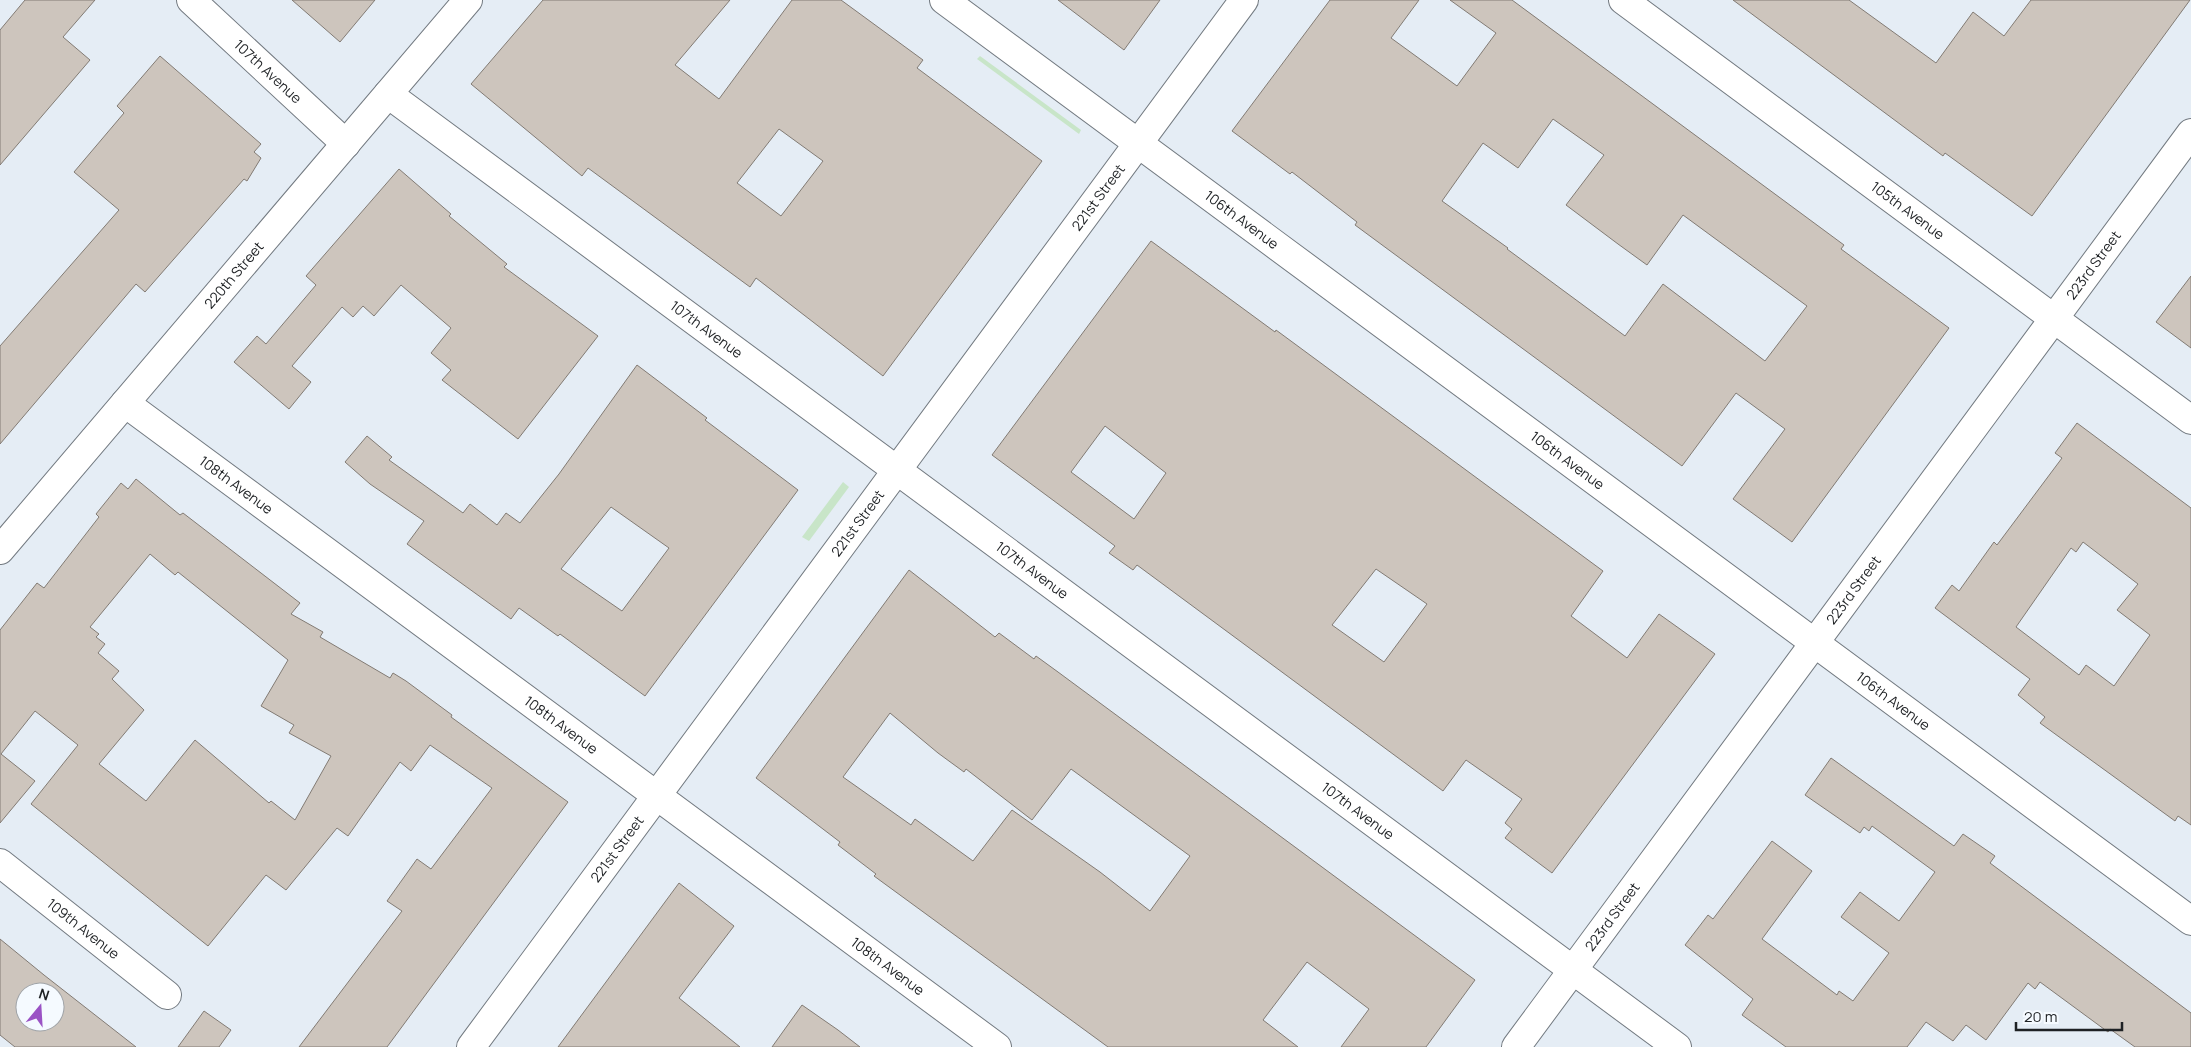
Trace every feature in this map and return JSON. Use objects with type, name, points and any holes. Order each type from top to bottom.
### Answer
[{"type":"street","name":"107th Avenue","points":[[190,0],[346,144]]},
{"type":"street","name":"220th Street","points":[[0,550],[468,0]]},
{"type":"street","name":"106th Avenue","points":[[944,0],[2191,921]]},
{"type":"street","name":"221st Street","points":[[471,1047],[656,795],[899,471],[1244,0]]},
{"type":"street","name":"105th Avenue","points":[[1623,0],[2191,420]]},
{"type":"street","name":"107th Avenue","points":[[388,94],[1677,1047]]},
{"type":"street","name":"223rd Street","points":[[1516,1047],[2191,133]]},
{"type":"street","name":"108th Avenue","points":[[125,404],[997,1047]]},
{"type":"street","name":"109th Avenue","points":[[0,863],[167,996]]},
{"type":"green space","points":[[980,56],[1081,130],[1079,134],[977,59]]},
{"type":"green space","points":[[843,482],[849,487],[809,541],[802,537]]},
{"type":"building","points":[[25,0],[95,0],[63,37],[90,60],[0,165],[0,30]]},
{"type":"building","points":[[292,0],[375,0],[340,42]]},
{"type":"building","points":[[543,0],[730,0],[675,65],[719,99],[792,0],[841,0],[923,60],[917,68],[1042,161],[883,376],[756,278],[750,287],[588,168],[582,176],[471,84]],"holes":[[[779,129],[823,161],[781,216],[737,183]]]},
{"type":"building","points":[[1058,0],[1160,0],[1124,50]]},
{"type":"building","points":[[1330,0],[1419,0],[1391,38],[1457,86],[1496,33],[1450,0],[1512,0],[1844,245],[1841,249],[1949,328],[1792,542],[1733,499],[1785,429],[1736,393],[1682,466],[1355,225],[1357,222],[1292,172],[1290,174],[1232,131]],"holes":[[[1553,119],[1604,155],[1566,205],[1618,244],[1647,265],[1683,215],[1807,306],[1765,361],[1663,284],[1625,336],[1442,201],[1483,143],[1518,168]]]},
{"type":"building","points":[[1733,0],[1849,0],[1936,63],[1973,12],[2004,36],[2031,0],[2190,0],[2032,216],[1945,153],[1943,156]]},
{"type":"building","points":[[160,56],[261,144],[254,152],[261,158],[247,181],[244,179],[145,292],[136,284],[0,444],[0,346],[119,210],[74,172],[124,113],[117,106]]},
{"type":"building","points":[[399,169],[451,214],[449,216],[507,264],[504,267],[598,336],[518,439],[442,380],[451,370],[431,353],[451,328],[401,285],[374,316],[363,306],[353,317],[342,307],[292,366],[311,382],[289,409],[234,362],[257,336],[266,344],[316,285],[306,276]]},
{"type":"building","points":[[1151,241],[1275,332],[1276,330],[1603,571],[1571,616],[1627,658],[1659,614],[1715,654],[1552,873],[1505,838],[1512,829],[1505,823],[1522,799],[1466,760],[1443,791],[1137,565],[1133,570],[1109,553],[1115,546],[992,455]],"holes":[[[1105,426],[1166,473],[1134,519],[1071,472]],[[1376,569],[1427,604],[1384,662],[1332,625]]]},
{"type":"building","points":[[2191,276],[2191,348],[2156,322]]},
{"type":"building","points":[[637,365],[707,418],[705,420],[798,490],[645,696],[560,634],[558,636],[519,608],[511,619],[407,544],[424,521],[370,484],[345,462],[367,436],[392,457],[389,460],[463,513],[470,504],[497,525],[506,513],[520,523],[559,474]],"holes":[[[611,507],[669,548],[622,611],[561,569]]]},
{"type":"building","points":[[2077,423],[2191,508],[2191,825],[2178,816],[2175,821],[2040,723],[2045,717],[2018,695],[2030,679],[1935,608],[1952,585],[1959,591],[1994,542],[1997,545],[2062,458],[2055,453]],"holes":[[[2083,542],[2138,584],[2117,610],[2150,635],[2114,686],[2086,665],[2079,675],[2016,627],[2071,548],[2076,552]]]},
{"type":"building","points":[[136,479],[180,515],[183,513],[300,603],[291,614],[323,632],[320,637],[390,678],[393,673],[406,681],[452,715],[451,717],[568,802],[387,1047],[299,1047],[402,911],[387,901],[417,859],[431,869],[492,788],[430,745],[411,771],[400,762],[348,836],[337,828],[286,890],[266,875],[208,946],[31,804],[78,745],[35,711],[1,754],[35,781],[0,823],[0,630],[37,583],[44,588],[99,517],[96,514],[121,483],[128,489]],"holes":[[[150,554],[175,575],[178,572],[288,660],[261,706],[294,725],[289,733],[331,756],[295,820],[271,801],[269,803],[195,740],[146,801],[99,764],[144,710],[112,679],[119,671],[98,653],[105,644],[96,637],[99,634],[90,627]]]},
{"type":"building","points":[[909,570],[995,637],[999,633],[1034,659],[1036,656],[1475,980],[1426,1047],[1341,1047],[1369,1009],[1307,962],[1263,1020],[1298,1047],[1108,1047],[874,876],[876,874],[838,845],[840,842],[756,778]],"holes":[[[890,713],[964,772],[966,769],[1032,820],[1071,769],[1190,856],[1150,911],[1100,872],[1012,810],[973,861],[915,819],[911,825],[843,777]]]},
{"type":"building","points":[[1831,758],[1954,846],[1963,834],[1995,856],[1990,863],[2191,1013],[2191,1047],[2135,1047],[2110,1029],[2108,1032],[2040,982],[2035,989],[2028,983],[1986,1040],[1966,1025],[1953,1041],[1926,1022],[1907,1047],[1786,1047],[1742,1015],[1753,999],[1685,945],[1708,915],[1713,919],[1772,841],[1812,871],[1762,939],[1837,995],[1839,991],[1853,1001],[1889,953],[1841,917],[1860,892],[1899,921],[1935,872],[1872,826],[1869,831],[1864,827],[1860,833],[1805,795]]},
{"type":"building","points":[[679,883],[734,926],[679,998],[740,1047],[558,1047]]},
{"type":"building","points":[[0,939],[53,982],[15,982],[15,1032],[65,1032],[65,991],[136,1047],[15,1047],[0,1035]]},
{"type":"building","points":[[802,1005],[838,1030],[860,1047],[772,1047]]},
{"type":"building","points":[[204,1011],[231,1030],[219,1047],[178,1047]]}]
